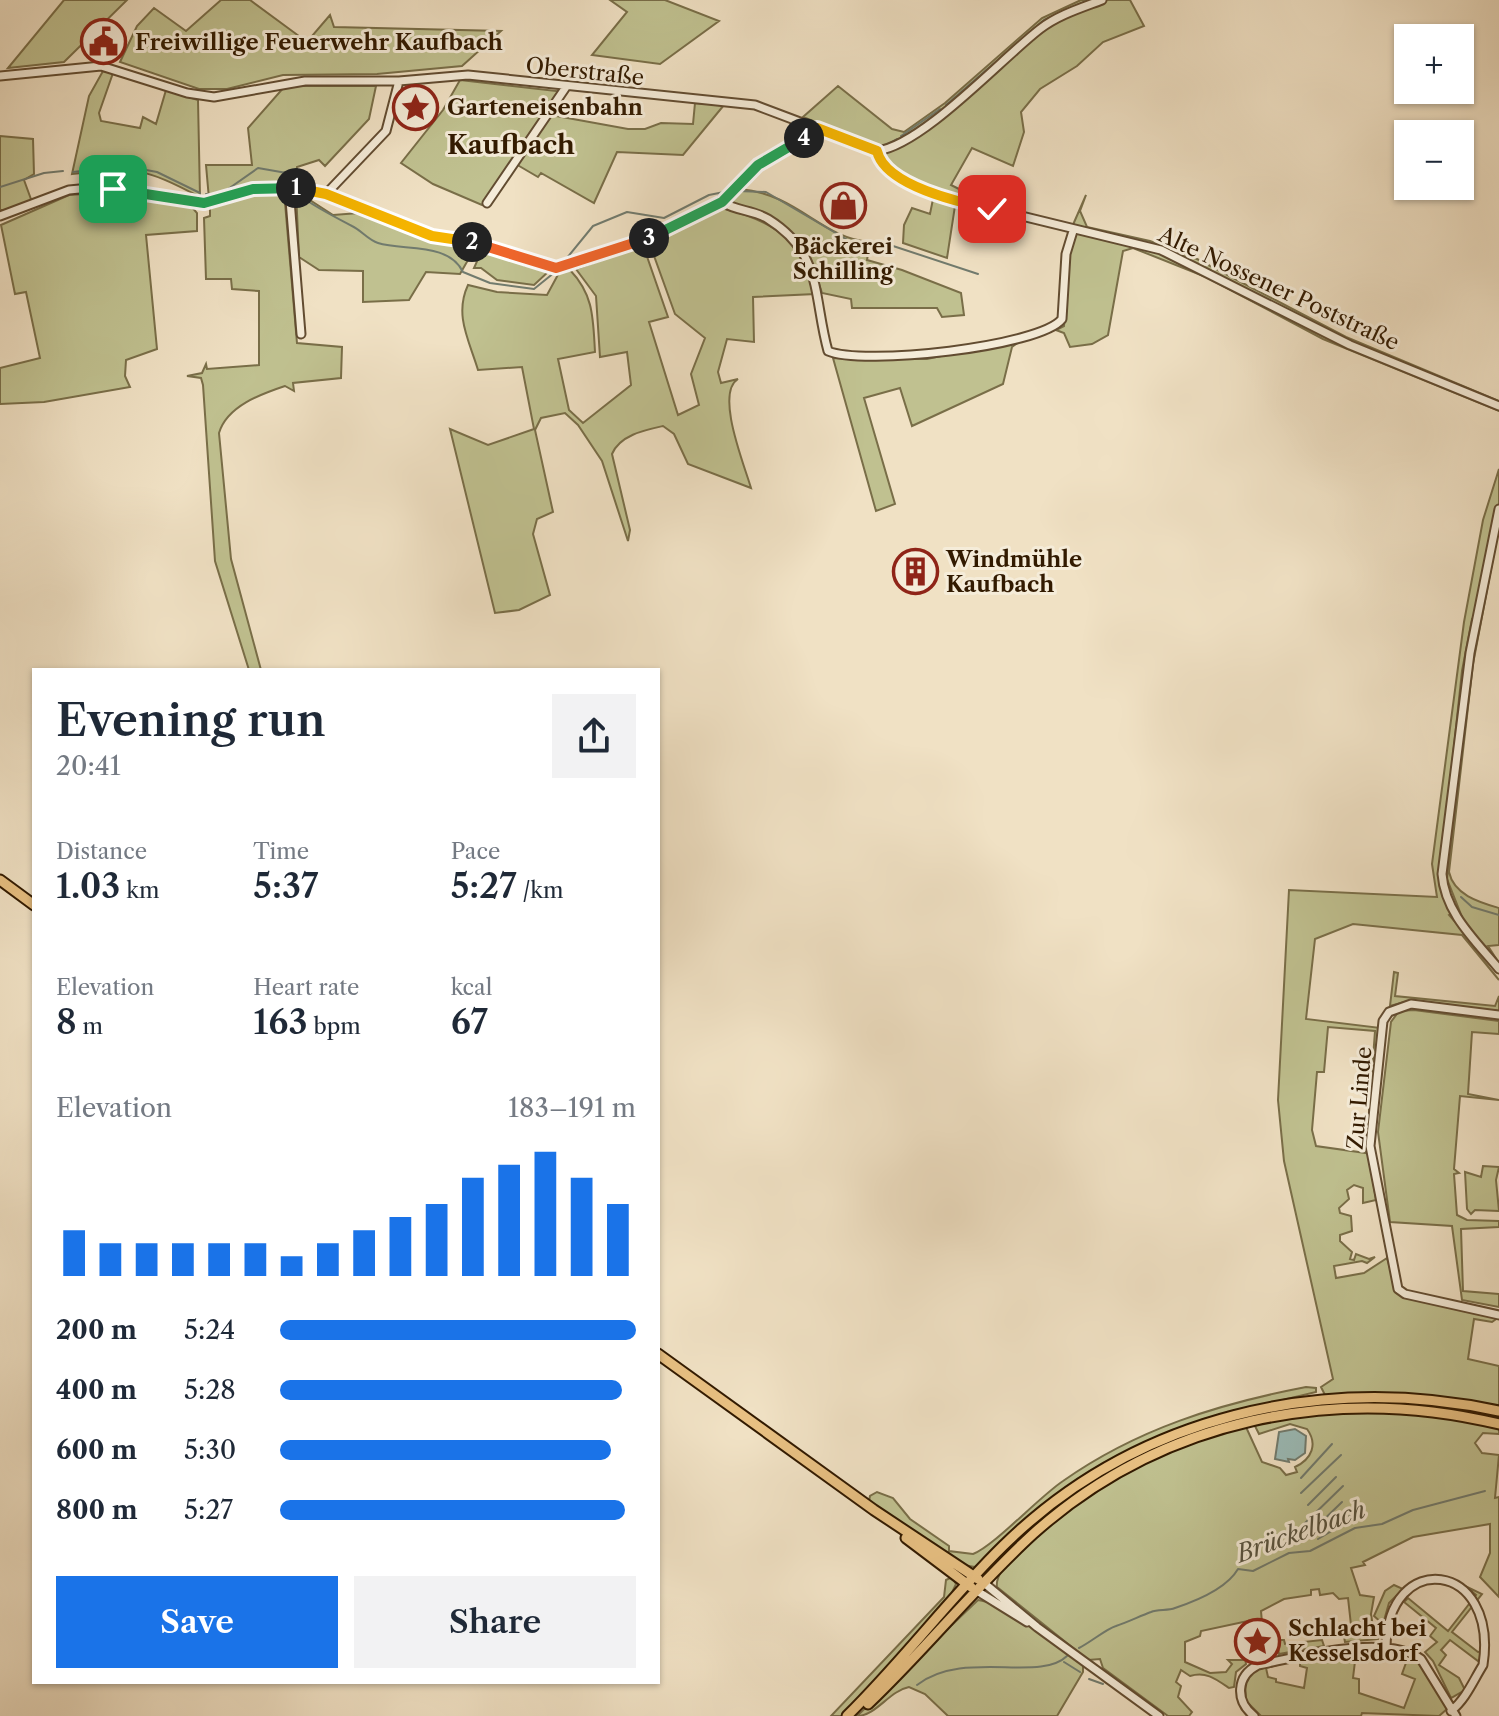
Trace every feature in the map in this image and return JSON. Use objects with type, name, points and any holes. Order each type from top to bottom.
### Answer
[{"type":"main road","points":[[0,880],[32,904]]},
{"type":"main road","points":[[660,1355],[981,1587]]},
{"type":"main road","points":[[847,1716],[971,1580],[1029,1522],[1090,1477],[1159,1441],[1225,1417],[1295,1402],[1362,1396],[1411,1398],[1499,1411]]},
{"type":"main road","points":[[854,1716],[1033,1534],[1088,1490],[1168,1447],[1228,1425],[1295,1411],[1365,1407],[1452,1414],[1499,1424]]},
{"type":"street","points":[[877,151],[902,141],[942,113],[1053,20],[1102,0]]},
{"type":"street","name":"Oberstraße","points":[[0,76],[101,66],[187,93],[214,97],[280,83],[399,81],[454,75],[734,101],[755,105],[877,151]]},
{"type":"street","points":[[326,194],[386,131],[399,81]]},
{"type":"street","points":[[487,203],[566,87]]},
{"type":"street","points":[[0,216],[69,190],[90,188],[204,203],[253,189],[289,188],[326,194],[432,236],[490,246],[526,261],[556,268],[644,240],[722,202],[758,165],[817,128]]},
{"type":"street","name":"Alte Nossener Poststraße","points":[[877,151],[878,157],[894,173],[935,195],[1161,250],[1350,345],[1499,406]]},
{"type":"street","points":[[289,188],[301,334]]},
{"type":"street","points":[[722,202],[758,213],[795,242],[813,273],[828,351],[844,356],[915,356],[996,343],[1051,329],[1062,319],[1066,254],[1073,231]]},
{"type":"street","points":[[1499,509],[1471,650],[1442,874],[1451,906],[1499,969]]},
{"type":"street","name":"Zur Linde","points":[[1499,1015],[1411,1004],[1389,1012],[1383,1021],[1370,1146],[1398,1289],[1405,1294],[1499,1315]]},
{"type":"street","points":[[1386,1648],[1393,1612],[1404,1596],[1429,1583],[1466,1580]]},
{"type":"street","points":[[981,1587],[1159,1716]]},
{"type":"street","points":[[1254,1716],[1244,1706],[1240,1691],[1245,1673],[1258,1665],[1354,1649],[1386,1648],[1421,1659],[1454,1713],[1493,1646]]},
{"type":"green space","points":[[64,0],[127,0],[64,62],[8,68]]},
{"type":"green space","points":[[221,0],[250,0],[307,42],[330,15],[334,27],[501,31],[462,66],[377,74],[283,75],[227,89],[199,89],[120,62],[137,26],[154,8],[186,31]]},
{"type":"green space","points":[[610,0],[665,0],[719,21],[660,64],[592,55],[627,12]]},
{"type":"green space","points":[[1081,0],[1130,0],[1144,26],[1103,42],[1077,66],[1040,89],[1021,112],[1024,132],[1013,166],[972,148],[951,185],[961,190],[956,199],[935,192],[896,171],[869,143],[803,117],[838,86],[892,129],[904,132],[945,103],[1042,18]]},
{"type":"green space","points":[[103,71],[113,73],[99,113],[101,121],[140,128],[143,117],[156,124],[166,90],[198,100],[200,197],[165,180],[138,172],[110,170],[72,174],[89,96]]},
{"type":"green space","points":[[460,80],[565,92],[551,115],[628,129],[645,129],[661,123],[693,124],[695,103],[724,105],[683,155],[617,152],[594,203],[541,173],[538,177],[514,163],[482,205],[433,184],[401,163],[443,110]]},
{"type":"green space","points":[[285,86],[376,86],[369,119],[325,166],[319,160],[297,167],[296,184],[252,186],[209,199],[206,165],[252,165],[248,128]]},
{"type":"green space","points":[[0,136],[33,139],[34,174],[24,180],[32,202],[11,210],[0,210]]},
{"type":"green space","points":[[740,189],[778,199],[838,233],[870,242],[867,260],[961,293],[964,315],[942,317],[937,308],[852,308],[851,299],[822,293],[809,259],[791,234],[766,216],[731,204],[730,201]]},
{"type":"green space","points":[[284,191],[297,343],[342,347],[341,378],[293,383],[294,391],[285,386],[256,397],[229,415],[219,433],[231,559],[260,668],[248,668],[215,561],[203,385],[201,378],[187,376],[202,373],[206,364],[207,369],[259,365],[259,291],[232,289],[231,279],[206,279],[204,218],[210,216],[210,206],[254,193]]},
{"type":"green space","points":[[296,191],[333,215],[359,213],[472,253],[460,274],[426,272],[409,300],[363,302],[363,271],[319,270],[299,257]]},
{"type":"green space","points":[[110,192],[191,206],[197,213],[197,231],[146,235],[157,349],[126,360],[125,376],[130,387],[44,402],[0,404],[0,368],[40,358],[26,292],[15,294],[1,225],[69,195]]},
{"type":"green space","points":[[1086,195],[1080,211],[1087,227],[1150,241],[1197,259],[1346,337],[1499,401],[1499,411],[1323,339],[1206,277],[1133,248],[1123,251],[1108,335],[1092,344],[1070,347],[1064,333],[1056,330],[1064,326],[1069,249],[1077,229],[1072,227]]},
{"type":"green space","points":[[933,199],[955,206],[947,258],[903,243],[904,225],[912,208],[930,214]]},
{"type":"green space","points":[[721,208],[756,219],[783,235],[802,259],[815,294],[753,297],[754,342],[727,339],[718,372],[721,383],[738,379],[729,399],[730,413],[751,488],[688,464],[674,434],[663,426],[634,434],[621,442],[612,454],[630,530],[628,541],[602,461],[578,425],[565,413],[541,418],[535,430],[553,512],[537,519],[533,534],[550,595],[519,610],[495,613],[450,429],[488,445],[534,429],[522,367],[478,370],[463,317],[462,307],[468,285],[497,292],[547,295],[560,271],[570,270],[578,279],[591,308],[595,352],[558,359],[569,410],[583,423],[631,385],[627,352],[600,357],[596,296],[576,269],[643,245],[668,317],[649,322],[678,415],[699,405],[691,374],[705,338],[675,314],[649,242]]},
{"type":"green space","points":[[483,248],[549,271],[534,285],[497,280],[481,268],[474,268]]},
{"type":"green space","points":[[1023,339],[1012,347],[1003,384],[912,426],[900,388],[864,398],[895,504],[876,511],[833,358],[927,359]]},
{"type":"green space","points":[[1499,469],[1499,527],[1473,664],[1449,872],[1462,892],[1499,908],[1499,945],[1488,946],[1499,963],[1464,922],[1447,879],[1478,621],[1472,619],[1462,671],[1440,878],[1452,913],[1449,915],[1499,980],[1462,935],[1353,924],[1315,939],[1306,1019],[1380,1028],[1384,1014],[1368,1128],[1375,1031],[1328,1027],[1324,1072],[1317,1072],[1312,1130],[1316,1146],[1366,1153],[1367,1142],[1376,1200],[1363,1203],[1363,1188],[1354,1185],[1347,1190],[1349,1199],[1339,1208],[1340,1213],[1351,1216],[1352,1231],[1340,1235],[1340,1241],[1352,1252],[1350,1259],[1354,1260],[1356,1254],[1369,1259],[1375,1257],[1367,1263],[1362,1261],[1334,1266],[1336,1278],[1364,1273],[1387,1258],[1396,1289],[1499,1317],[1492,1322],[1474,1319],[1468,1359],[1499,1366],[1499,1408],[1407,1394],[1325,1395],[1321,1387],[1333,1379],[1284,1161],[1278,1100],[1289,890],[1437,897],[1432,864],[1464,622],[1483,520]]},
{"type":"green space","points":[[1394,972],[1398,973],[1395,996],[1495,1006],[1499,996],[1499,1011],[1408,1001],[1390,1006]]},
{"type":"green space","points":[[1414,1010],[1499,1021],[1499,1034],[1472,1032],[1468,1094],[1499,1100],[1460,1096],[1454,1169],[1459,1173],[1454,1174],[1457,1215],[1467,1220],[1499,1221],[1499,1227],[1461,1229],[1463,1291],[1499,1294],[1499,1307],[1462,1300],[1452,1226],[1390,1222],[1378,1132],[1391,1022],[1399,1011]]},
{"type":"green space","points":[[1483,1166],[1499,1167],[1496,1180],[1499,1211],[1475,1210],[1471,1214],[1467,1209],[1465,1172],[1481,1177]]},
{"type":"green space","points":[[1306,1387],[1316,1388],[1316,1392],[1204,1419],[1133,1449],[1048,1502],[975,1567],[963,1565],[869,1501],[870,1496],[877,1492],[893,1498],[910,1519],[949,1546],[949,1551],[973,1554],[993,1541],[1063,1481],[1120,1447],[1210,1411]]},
{"type":"green space","points":[[1350,1410],[1435,1416],[1499,1428],[1499,1434],[1483,1433],[1475,1443],[1482,1453],[1499,1455],[1495,1498],[1499,1497],[1499,1597],[1480,1577],[1490,1553],[1490,1524],[1413,1537],[1363,1562],[1365,1565],[1351,1568],[1360,1595],[1374,1597],[1371,1614],[1373,1627],[1381,1631],[1378,1639],[1345,1642],[1342,1626],[1351,1625],[1348,1598],[1339,1599],[1333,1593],[1320,1595],[1319,1589],[1311,1590],[1311,1595],[1284,1599],[1261,1611],[1263,1634],[1270,1634],[1263,1656],[1250,1661],[1248,1621],[1201,1631],[1200,1636],[1185,1642],[1185,1662],[1210,1673],[1226,1672],[1232,1664],[1228,1660],[1243,1660],[1242,1638],[1246,1664],[1236,1672],[1234,1687],[1229,1688],[1211,1677],[1201,1674],[1190,1676],[1181,1670],[1176,1682],[1181,1686],[1178,1697],[1192,1712],[1189,1716],[1168,1716],[1103,1668],[1100,1659],[1088,1660],[997,1587],[1001,1571],[1040,1532],[1099,1490],[1153,1458],[1188,1443],[1246,1427],[1262,1462],[1280,1468],[1286,1475],[1297,1472],[1295,1467],[1306,1460],[1312,1451],[1312,1440],[1307,1429],[1290,1424],[1259,1434],[1254,1424]]},
{"type":"green space","points":[[952,1577],[956,1584],[949,1599],[843,1716],[831,1716],[944,1597],[946,1580]]},
{"type":"green space","points":[[1394,1585],[1403,1589],[1389,1603],[1383,1624],[1374,1616],[1385,1591]]},
{"type":"green space","points":[[1465,1586],[1482,1594],[1452,1632],[1478,1652],[1486,1651],[1478,1661],[1450,1640],[1441,1650],[1446,1655],[1439,1665],[1459,1678],[1465,1690],[1451,1698],[1433,1661],[1425,1652],[1437,1642],[1430,1636],[1436,1628],[1404,1602],[1408,1598],[1448,1631],[1476,1595]]},
{"type":"green space","points":[[978,1600],[1018,1617],[1083,1664],[1083,1672],[1057,1716],[948,1716],[925,1694],[909,1687],[895,1693],[870,1712],[857,1716]]},
{"type":"green space","points":[[1276,1640],[1284,1640],[1285,1644],[1322,1640],[1324,1646],[1279,1654]]},
{"type":"green space","points":[[1360,1651],[1395,1652],[1356,1653],[1353,1678],[1359,1679],[1359,1693],[1404,1708],[1415,1679],[1402,1674],[1407,1660],[1400,1658],[1404,1653],[1421,1662],[1447,1709],[1439,1716],[1362,1713],[1361,1716],[1261,1716],[1246,1701],[1245,1681],[1255,1670],[1293,1661],[1266,1668],[1268,1677],[1276,1679],[1276,1682],[1304,1688],[1307,1668],[1300,1666],[1300,1660]]},
{"type":"water","points":[[1295,1429],[1306,1436],[1305,1453],[1295,1460],[1288,1459],[1289,1462],[1275,1459],[1279,1432]]},
{"type":"waterway","points":[[946,105],[1044,20],[1088,0]]},
{"type":"waterway","points":[[901,136],[940,109]]},
{"type":"waterway","points":[[816,124],[846,135]]},
{"type":"waterway","points":[[888,144],[897,139]]},
{"type":"waterway","name":"Kaufbach","points":[[73,172],[125,166],[157,172],[200,193]]},
{"type":"waterway","name":"Kaufbach","points":[[206,194],[221,194],[258,168],[298,175],[300,184]]},
{"type":"waterway","name":"Kaufbach","points":[[0,187],[44,173],[63,171]]},
{"type":"waterway","name":"Kaufbach","points":[[738,191],[766,192],[851,242],[887,244],[978,274]]},
{"type":"waterway","name":"Kaufbach","points":[[301,192],[303,198],[374,242],[437,252],[456,262],[463,272],[490,283],[534,289],[555,272]]},
{"type":"waterway","name":"Kaufbach","points":[[562,264],[593,226],[627,212],[664,218],[709,195],[724,192]]},
{"type":"waterway","points":[[1461,897],[1472,907],[1499,915]]},
{"type":"waterway","points":[[1301,1478],[1332,1444]]},
{"type":"waterway","points":[[1301,1493],[1341,1455]]},
{"type":"waterway","points":[[1308,1505],[1336,1477]]},
{"type":"waterway","points":[[1304,1524],[1343,1486]]},
{"type":"waterway","name":"Brückelbach","points":[[1079,1648],[1112,1628],[1151,1612],[1172,1609],[1201,1598],[1219,1588],[1238,1569],[1253,1571],[1289,1553],[1310,1551],[1355,1528],[1382,1524],[1413,1510],[1485,1491]]},
{"type":"waterway","points":[[1310,1533],[1342,1502]]},
{"type":"waterway","points":[[1318,1539],[1345,1523],[1352,1512]]},
{"type":"waterway","name":"Brückelbach","points":[[917,1685],[956,1669],[1038,1667],[1054,1664],[1067,1656]]},
{"type":"waterway","points":[[1064,1662],[1080,1672]]},
{"type":"waterway","points":[[1089,1679],[1103,1684]]},
{"type":"place","name":"Freiwillige Feuerwehr Kaufbach","points":[[104,42]]},
{"type":"place","name":"Garteneisenbahn","points":[[416,107]]},
{"type":"place","name":"Bäckerei Schilling","points":[[843,205]]},
{"type":"place","name":"Windmühle Kaufbach","points":[[915,572]]},
{"type":"place","name":"Schlacht bei Kesselsdorf","points":[[1257,1641]]},
{"type":"district","name":"Kaufbach","points":[[511,145]]},
{"type":"route","points":[[113,189],[204,203],[261,188],[312,190],[437,238],[490,246],[511,256],[556,268],[644,240],[712,208],[728,197],[758,165],[817,128],[877,151],[878,157],[894,173],[922,189],[946,199],[992,209]]}]
